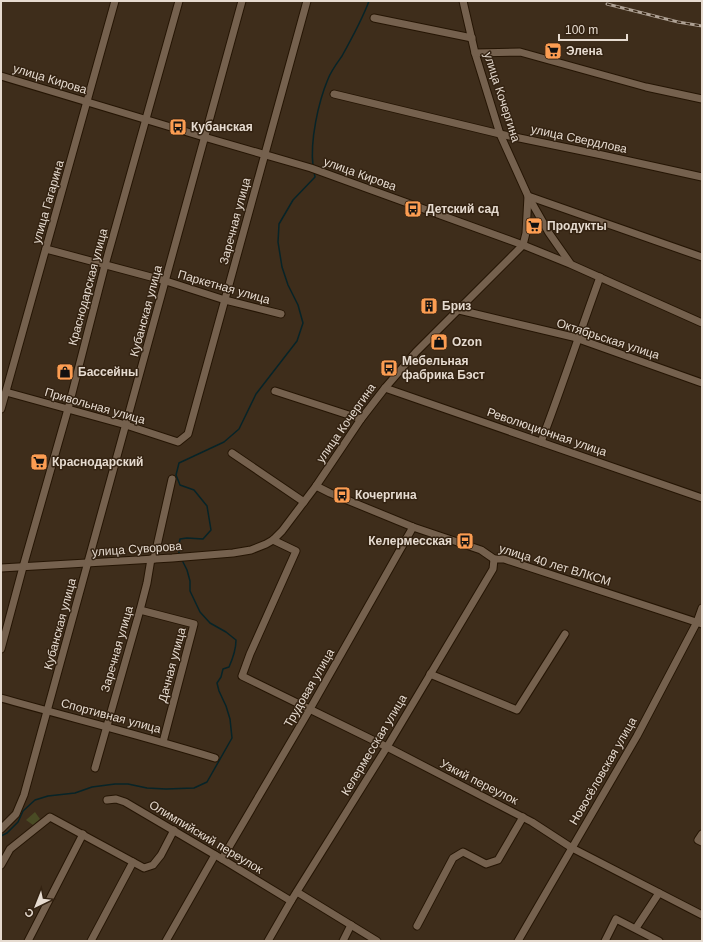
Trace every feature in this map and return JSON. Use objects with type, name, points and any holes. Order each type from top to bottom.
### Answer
[{"type":"street","name":"улица Гагарина","points":[[1,409],[115,1]]},
{"type":"street","name":"Краснодарская улица","points":[[1,649],[68,409],[105,265],[179,1]]},
{"type":"street","name":"Кубанская улица","points":[[1,829],[16,814],[24,795],[242,1]]},
{"type":"street","name":"Заречная улица","points":[[178,442],[188,434],[307,1]]},
{"type":"street","name":"улица Кочергина","points":[[463,1],[476,53],[500,134],[528,196],[552,238],[570,264]]},
{"type":"street","points":[[374,18],[472,38]]},
{"type":"street","points":[[476,53],[520,52],[639,85],[702,99]]},
{"type":"street","name":"улица Кирова","points":[[1,76],[311,168],[523,245],[600,277],[702,323]]},
{"type":"street","name":"улица Свердлова","points":[[334,94],[500,134],[702,178]]},
{"type":"street","name":"улица Кочергина","points":[[273,540],[282,531],[316,486],[361,419],[385,388],[416,352],[523,245],[526,233],[528,196]]},
{"type":"street","points":[[528,196],[702,257]]},
{"type":"street","name":"Паркетная улица","points":[[46,249],[166,281],[225,300],[281,314]]},
{"type":"street","points":[[541,442],[600,277]]},
{"type":"street","name":"Октябрьская улица","points":[[459,310],[577,339],[702,383]]},
{"type":"street","name":"Революционная улица","points":[[385,388],[702,498]]},
{"type":"street","points":[[275,391],[361,419]]},
{"type":"street","name":"Привольная улица","points":[[6,392],[178,442]]},
{"type":"street","points":[[232,452],[304,502]]},
{"type":"street","name":"Заречная улица","points":[[95,768],[140,610],[172,479]]},
{"type":"street","name":"улица 40 лет ВЛКСМ","points":[[316,486],[413,527],[481,550],[494,559],[504,559],[699,623]]},
{"type":"street","name":"Трудовая улица","points":[[222,859],[310,710],[413,527]]},
{"type":"street","name":"улица Суворова","points":[[1,568],[233,553],[251,550],[273,540]]},
{"type":"street","name":"Узкий переулок","points":[[273,540],[296,551],[250,654],[242,676],[387,747],[523,817],[572,848],[702,915]]},
{"type":"street","name":"Келермесская улица","points":[[268,941],[291,901],[387,747],[493,569],[494,559]]},
{"type":"street","name":"Новосёловская улица","points":[[518,941],[637,736],[699,623],[702,608]]},
{"type":"street","name":"Дачная улица","points":[[140,610],[194,624],[163,742]]},
{"type":"street","points":[[430,674],[517,710],[565,634]]},
{"type":"street","name":"Спортивная улица","points":[[1,698],[163,742],[215,758]]},
{"type":"street","name":"Олимпийский переулок","points":[[108,800],[116,799],[125,802],[291,901]]},
{"type":"street","points":[[1,866],[10,849],[50,817],[144,868],[153,865],[161,855],[174,830]]},
{"type":"street","points":[[417,926],[453,858],[463,852],[486,864],[498,860],[523,817]]},
{"type":"street","points":[[28,941],[83,834]]},
{"type":"street","points":[[702,834],[698,840],[702,842]]},
{"type":"street","points":[[166,941],[215,855]]},
{"type":"street","points":[[91,941],[133,862]]},
{"type":"street","points":[[297,892],[377,941]]},
{"type":"street","points":[[636,928],[659,893]]},
{"type":"street","points":[[605,941],[616,919],[659,941]]},
{"type":"street","points":[[342,941],[352,925]]},
{"type":"green space","points":[[35,812],[40,819],[33,825],[26,820]]},
{"type":"waterway","points":[[313,166],[312,156],[314,134],[318,110],[324,89],[334,67],[357,29],[369,1]]},
{"type":"waterway","points":[[180,555],[178,550],[180,539],[203,539],[211,530],[207,506],[194,490],[180,485],[176,475],[179,463],[224,442],[239,429],[256,394],[297,341],[303,323],[298,305],[288,285],[282,267],[278,242],[279,224],[293,200],[315,177],[314,172]]},
{"type":"waterway","points":[[1,836],[7,833],[18,822],[23,811],[35,800],[48,796],[75,793],[92,787],[115,784],[128,784],[147,788],[166,789],[194,788],[207,782],[232,738],[230,719],[217,683],[221,677],[223,669],[229,667],[234,654],[236,640],[226,632],[210,623],[200,612],[190,591],[190,581],[182,560]]},
{"type":"railway","points":[[607,4],[678,22],[702,26]]},
{"type":"place","name":"Элена","points":[[553,51]]},
{"type":"place","name":"Кубанская","points":[[178,127]]},
{"type":"place","name":"Детский сад","points":[[413,209]]},
{"type":"place","name":"Продукты","points":[[534,226]]},
{"type":"place","name":"Бриз","points":[[429,306]]},
{"type":"place","name":"Ozon","points":[[439,342]]},
{"type":"place","name":"Мебельная фабрика Бэст","points":[[389,368]]},
{"type":"place","name":"Бассейны","points":[[65,372]]},
{"type":"place","name":"Краснодарский","points":[[39,462]]},
{"type":"place","name":"Кочергина","points":[[342,495]]},
{"type":"place","name":"Келермесская","points":[[465,541]]}]
